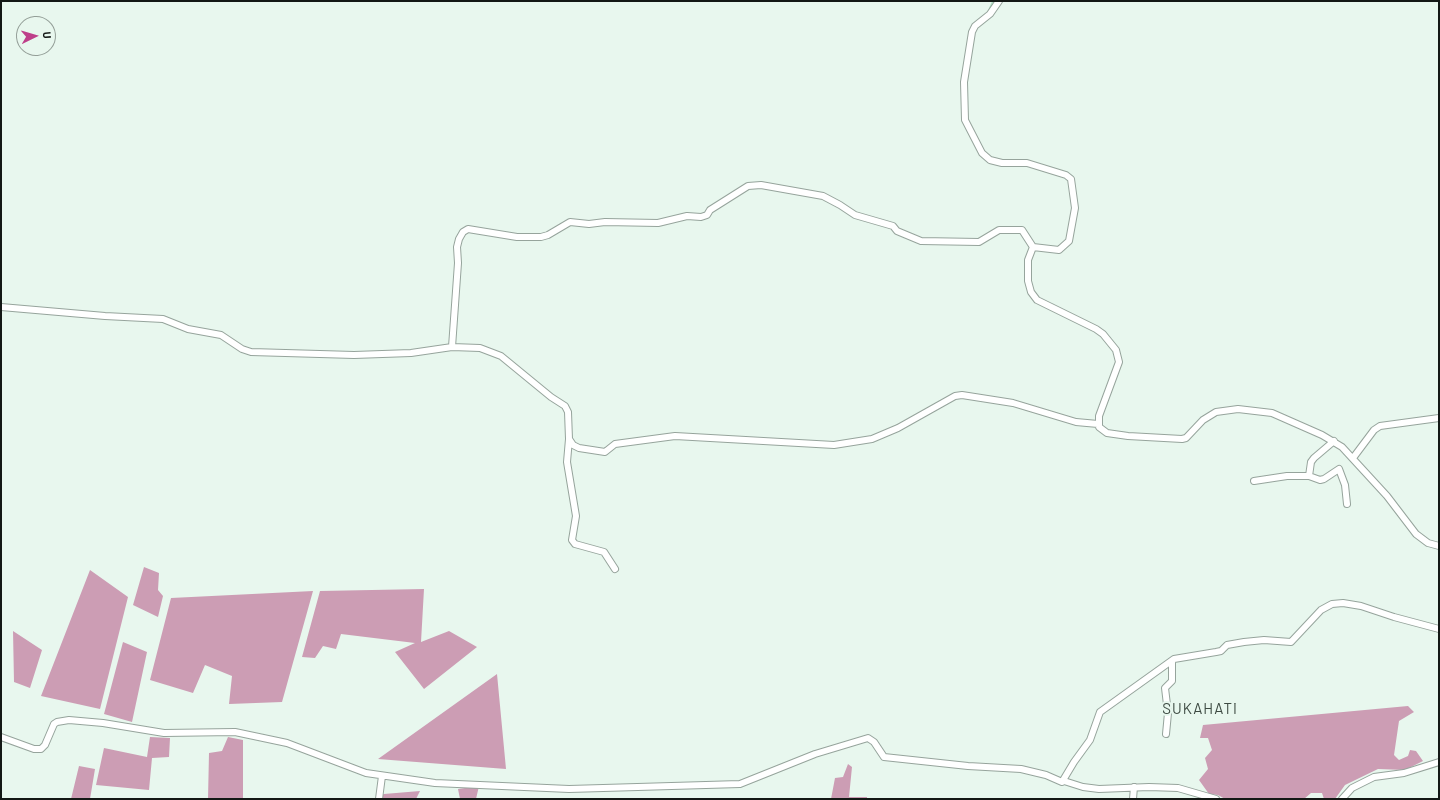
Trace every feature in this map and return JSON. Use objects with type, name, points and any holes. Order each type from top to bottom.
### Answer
[{"type":"street","points":[[452,347],[451,344],[458,263],[457,247],[463,232],[468,230],[517,238],[541,237],[548,235],[570,222],[658,223],[687,216],[700,217],[707,215],[710,210],[748,186],[761,185],[822,196],[855,215],[893,226],[897,231],[922,241],[979,242],[996,231],[1022,230],[1032,244],[1059,250],[1069,241],[1075,208],[1071,179],[1066,175],[1027,163],[1002,163],[987,158],[982,153],[966,122],[962,102],[972,32],[999,1]]},
{"type":"street","points":[[1032,244],[1027,264],[1028,281],[1031,292],[1037,300],[1096,329],[1103,334],[1116,350],[1118,366],[1096,424]]},
{"type":"street","points":[[1,307],[105,316],[163,319],[188,329],[221,335],[242,349],[251,352],[386,354],[452,347],[480,348],[497,354],[550,397],[565,406],[568,412],[569,439],[567,462],[576,516],[572,540],[575,544],[604,552],[614,570]]},
{"type":"street","points":[[569,439],[576,447],[605,452],[615,444],[675,436],[834,445],[872,439],[898,428],[956,396],[962,395],[1013,403],[1042,413],[1076,422],[1096,424],[1108,433],[1148,438],[1186,438],[1203,420],[1216,412],[1238,410],[1272,414],[1334,441],[1353,458],[1416,534],[1428,543],[1439,546]]},
{"type":"street","points":[[1353,458],[1374,430],[1380,426],[1439,418]]},
{"type":"street","points":[[1309,476],[1311,462],[1334,441]]},
{"type":"street","points":[[1254,481],[1283,476],[1309,476],[1320,480],[1339,469],[1345,485],[1347,504]]},
{"type":"street","points":[[1064,781],[1074,762],[1090,740],[1100,712],[1172,661],[1185,656],[1221,651],[1227,645],[1244,642],[1264,640],[1291,642],[1321,610],[1332,604],[1343,603],[1361,606],[1394,617],[1439,629]]},
{"type":"street","points":[[1166,734],[1168,713],[1165,688],[1172,681],[1172,661]]},
{"type":"street","points":[[1,737],[41,749],[45,745],[54,724],[69,720],[103,723],[164,733],[234,732],[280,741],[359,771],[382,776],[435,783],[569,789],[731,785],[749,782],[815,754],[868,738],[874,742],[884,757],[968,766],[1021,769],[1083,787],[1099,789],[1134,787],[1178,788],[1216,799]]},
{"type":"street","points":[[1342,799],[1352,788],[1374,777],[1404,773],[1439,762]]},
{"type":"street","points":[[379,799],[382,776]]},
{"type":"street","points":[[1133,799],[1134,787]]},
{"type":"shaded area","points":[[144,567],[159,573],[158,590],[163,596],[158,617],[133,605]]},
{"type":"shaded area","points":[[90,570],[128,597],[100,709],[41,696]]},
{"type":"shaded area","points":[[424,589],[421,642],[449,631],[477,647],[424,689],[395,652],[415,643],[341,634],[336,649],[323,646],[315,658],[302,657],[320,591]]},
{"type":"shaded area","points":[[313,591],[282,702],[229,704],[232,676],[205,665],[193,693],[150,680],[171,598]]},
{"type":"shaded area","points":[[13,631],[42,650],[30,688],[14,682]]},
{"type":"shaded area","points":[[123,642],[147,652],[132,722],[104,714]]},
{"type":"shaded area","points":[[497,674],[506,769],[378,759]]},
{"type":"shaded area","points":[[1408,706],[1414,712],[1399,721],[1394,755],[1399,760],[1408,756],[1410,750],[1416,751],[1423,761],[1405,770],[1378,769],[1345,785],[1335,799],[1324,799],[1322,793],[1311,793],[1304,799],[1225,799],[1218,795],[1209,794],[1199,780],[1208,769],[1205,758],[1212,750],[1208,738],[1200,738],[1203,725]]},
{"type":"shaded area","points":[[150,737],[170,738],[169,757],[152,758],[149,790],[96,785],[104,748],[147,757]]},
{"type":"shaded area","points":[[228,737],[243,740],[243,799],[208,799],[209,753],[222,751]]},
{"type":"shaded area","points":[[848,764],[852,767],[849,797],[867,797],[867,799],[831,799],[835,778],[843,777]]},
{"type":"shaded area","points":[[79,766],[95,769],[90,799],[71,799]]},
{"type":"shaded area","points":[[479,786],[476,799],[460,799],[458,789]]},
{"type":"shaded area","points":[[420,791],[416,799],[374,799],[384,794]]},
{"type":"waterway","points":[[988,12],[993,1]]},
{"type":"district","name":"SUKAHATI","points":[[1200,709]]}]
